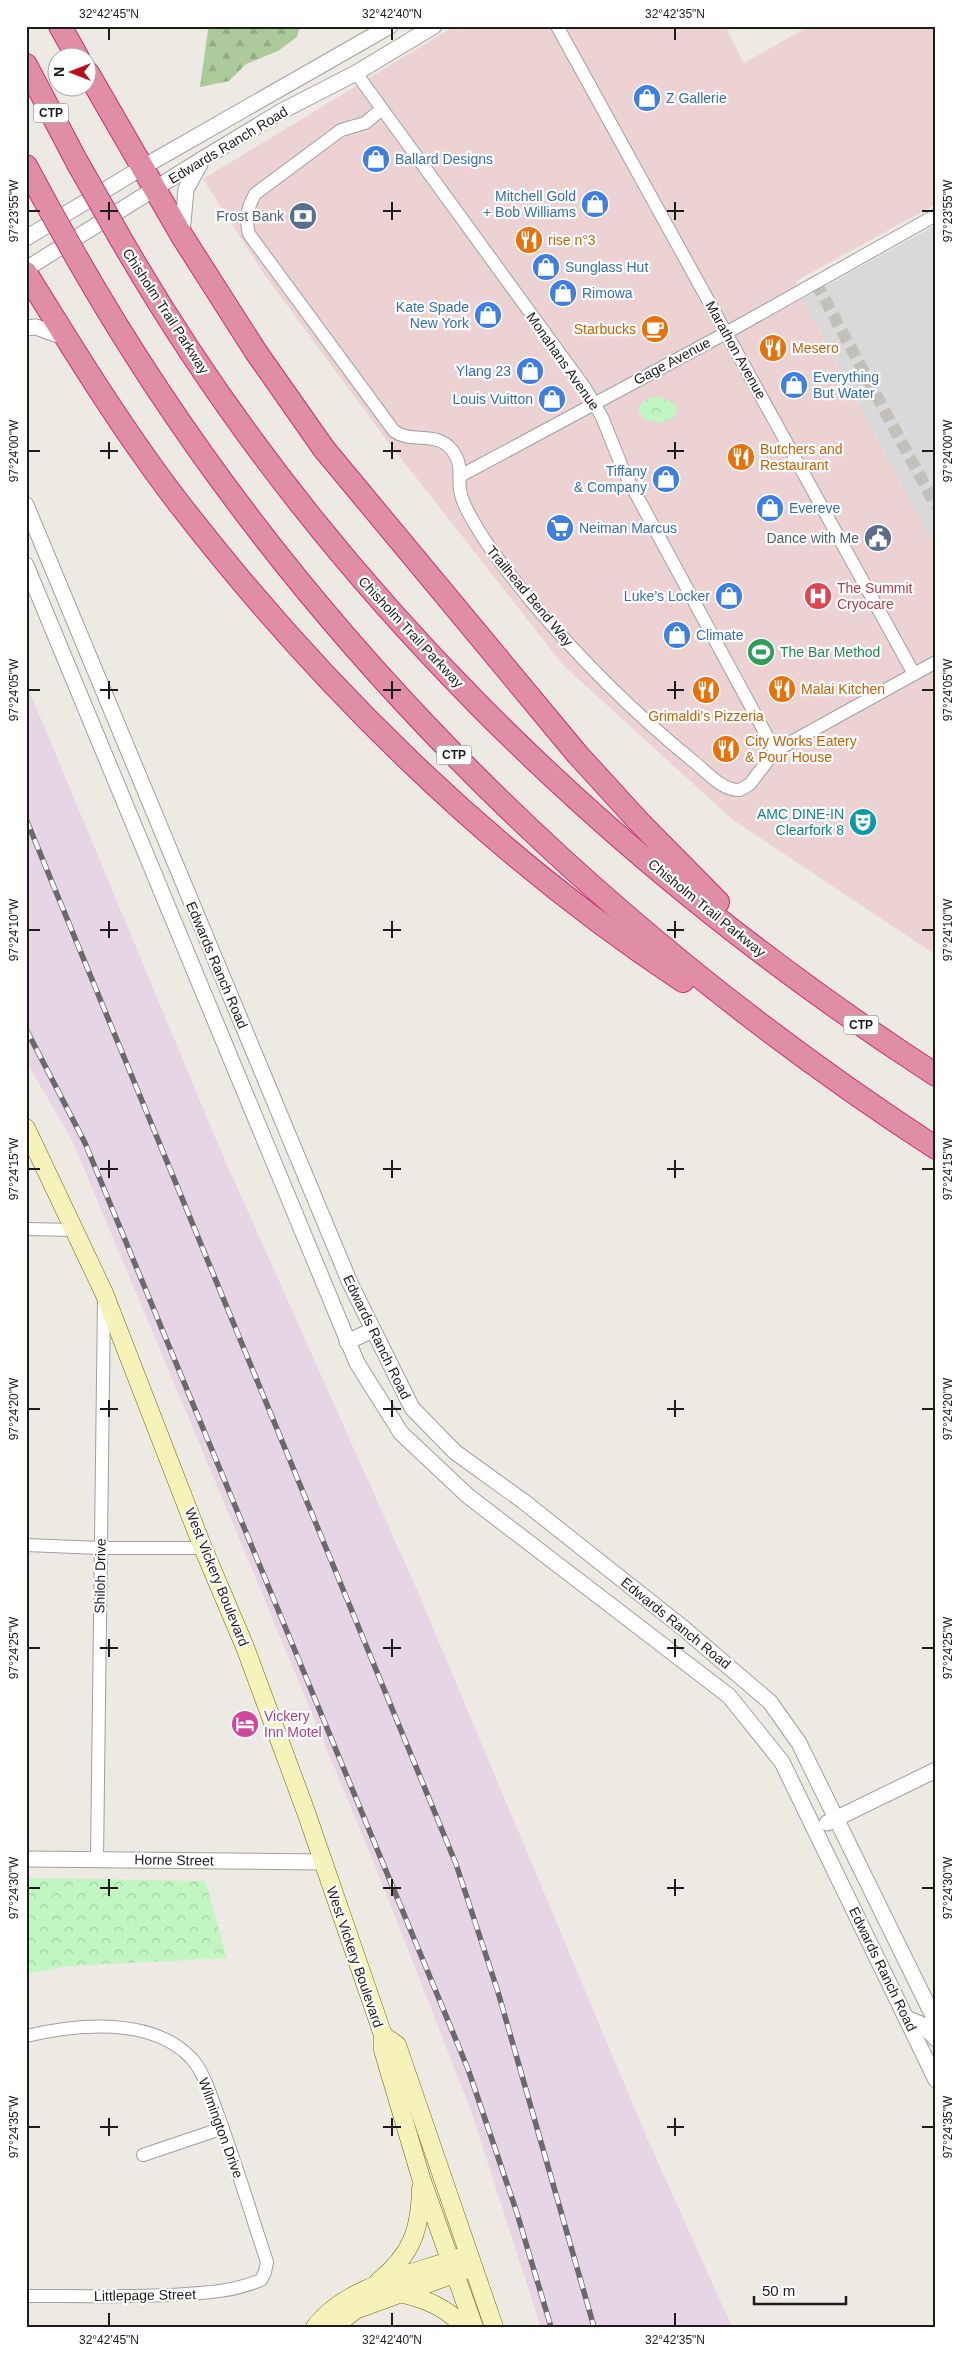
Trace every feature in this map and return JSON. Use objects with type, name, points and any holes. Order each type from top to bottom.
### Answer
[{"type":"highway","points":[[60,26],[72,48]]},
{"type":"highway","name":"Chisholm Trail Parkway","points":[[26,65],[77,162],[151,290],[234,413],[331,542],[376,597],[460,686],[570,792],[666,876],[789,973],[838,1009],[936,1075]]},
{"type":"highway","points":[[98,90],[182,236],[256,352],[343,473],[584,763],[641,824],[789,973]]},
{"type":"highway","name":"CTP","points":[[26,166],[127,344],[229,492],[319,606],[416,715],[501,803],[623,915],[671,955],[850,1092],[936,1148]]},
{"type":"highway","points":[[26,271],[66,338],[147,460],[215,549],[292,639],[415,767],[482,827],[571,900],[640,953],[850,1092]]},
{"type":"main road","name":"West Vickery Boulevard","points":[[26,1128],[76,1230],[104,1293],[203,1548],[245,1647],[306,1812],[383,2035],[383,2050],[421,2178],[474,2327]]},
{"type":"main road","name":"West Vickery Boulevard","points":[[383,2035],[397,2045],[494,2327]]},
{"type":"main road","points":[[372,2288],[403,2259],[414,2239],[420,2217],[421,2178]]},
{"type":"main road","points":[[316,2327],[323,2317],[348,2298],[372,2288],[470,2261]]},
{"type":"main road","points":[[334,2327],[355,2310],[400,2293],[452,2267]]},
{"type":"main road","points":[[400,2293],[434,2303],[452,2314],[464,2327]]},
{"type":"street","name":"Edwards Ranch Road","points":[[26,238],[143,167],[392,26]]},
{"type":"street","points":[[356,74],[358,57],[392,26]]},
{"type":"street","name":"Edwards Ranch Road","points":[[26,271],[155,188],[282,111],[356,74],[434,26]]},
{"type":"street","name":"Marathon Avenue","points":[[557,26],[914,674]]},
{"type":"street","points":[[282,111],[308,86],[333,70],[337,65],[337,58]]},
{"type":"street","name":"Monahans Avenue","points":[[356,74],[585,388],[594,403],[624,472],[775,751]]},
{"type":"street","name":"Trailhead Bend Way","points":[[382,109],[366,123],[341,130],[255,194],[247,208],[246,222],[249,234],[394,431],[406,438],[429,437],[442,442],[458,459],[461,466],[460,489],[464,504],[493,554],[556,630],[615,692],[665,738],[726,788],[736,790],[745,788],[750,784],[775,751],[936,662]]},
{"type":"street","points":[[182,236],[186,189],[190,179],[204,158]]},
{"type":"street","name":"Gage Avenue","points":[[460,476],[726,333],[936,215]]},
{"type":"street","points":[[26,328],[36,327],[66,338]]},
{"type":"street","name":"Edwards Ranch Road","points":[[26,505],[350,1283],[412,1408],[455,1452],[523,1501],[701,1643],[770,1702],[799,1743],[936,2022]]},
{"type":"street","name":"Edwards Ranch Road","points":[[26,565],[347,1342],[367,1379],[401,1433],[468,1496],[729,1696],[782,1762],[936,2080]]},
{"type":"street","points":[[26,1229],[76,1230]]},
{"type":"street","name":"Shiloh Drive","points":[[97,1860],[104,1293]]},
{"type":"street","points":[[347,1342],[373,1330]]},
{"type":"street","points":[[26,1545],[100,1548],[203,1548]]},
{"type":"street","points":[[687,1663],[701,1643]]},
{"type":"street","points":[[814,1828],[936,1770]]},
{"type":"street","name":"Horne Street","points":[[26,1859],[322,1862]]},
{"type":"street","points":[[907,2018],[923,2025],[936,2039]]},
{"type":"street","name":"Wilmington Drive","points":[[26,2036],[50,2030],[94,2025],[128,2028],[156,2037],[179,2048],[192,2060],[203,2075],[223,2128],[266,2262],[265,2272],[261,2280]]},
{"type":"street","points":[[143,2155],[223,2128]]},
{"type":"street","name":"Littlepage Street","points":[[26,2296],[146,2296],[221,2292],[238,2289],[261,2280]]},
{"type":"shaded area","points":[[455,26],[725,26],[744,63],[809,26],[936,26],[936,204],[796,281],[802,299],[936,549],[936,955],[733,820],[563,665],[382,434],[264,274],[203,179]]},
{"type":"shaded area","points":[[936,225],[936,549],[802,299]]},
{"type":"shaded area","points":[[26,683],[220,1149],[417,1590],[647,2138],[732,2327],[541,2327],[470,2108],[378,1873],[72,1140],[26,1061]]},
{"type":"green space","points":[[204,26],[300,26],[297,37],[278,51],[246,64],[229,81],[200,87],[208,30]]},
{"type":"green space","points":[[661,397],[675,404],[677,409],[675,416],[667,421],[658,422],[642,417],[638,410],[641,404],[650,398]]},
{"type":"green space","points":[[26,1878],[205,1881],[227,1958],[68,1966],[26,1974]]},
{"type":"tunnel","points":[[816,283],[936,506]]},
{"type":"railway","points":[[26,819],[456,1864],[498,1992],[594,2327]]},
{"type":"railway","points":[[26,1029],[85,1143],[468,2069],[516,2210],[551,2327]]},
{"type":"place","name":"Z Gallerie","points":[[647,98]]},
{"type":"place","name":"Ballard Designs","points":[[376,159]]},
{"type":"place","name":"Mitchell Gold + Bob Williams","points":[[595,204]]},
{"type":"place","name":"Frost Bank","points":[[303,216]]},
{"type":"place","name":"rise n°3","points":[[529,240]]},
{"type":"place","name":"Sunglass Hut","points":[[546,267]]},
{"type":"place","name":"Rimowa","points":[[563,293]]},
{"type":"place","name":"Kate Spade New York","points":[[488,315]]},
{"type":"place","name":"Starbucks","points":[[655,329]]},
{"type":"place","name":"Mesero","points":[[773,348]]},
{"type":"place","name":"Ylang 23","points":[[530,371]]},
{"type":"place","name":"Everything But Water","points":[[794,385]]},
{"type":"place","name":"Louis Vuitton","points":[[552,399]]},
{"type":"place","name":"Butchers and Restaurant","points":[[741,457]]},
{"type":"place","name":"Tiffany & Company","points":[[666,479]]},
{"type":"place","name":"Evereve","points":[[770,508]]},
{"type":"place","name":"Neiman Marcus","points":[[560,528]]},
{"type":"place","name":"Dance with Me","points":[[878,538]]},
{"type":"place","name":"Luke’s Locker","points":[[729,596]]},
{"type":"place","name":"The Summit Cryocare","points":[[818,596]]},
{"type":"place","name":"Climate","points":[[677,635]]},
{"type":"place","name":"The Bar Method","points":[[761,652]]},
{"type":"place","name":"Malai Kitchen","points":[[782,689]]},
{"type":"place","name":"Grimaldi’s Pizzeria","points":[[706,690]]},
{"type":"place","name":"City Works Eatery & Pour House","points":[[726,749]]},
{"type":"place","name":"AMC DINE-IN Clearfork 8","points":[[863,822]]},
{"type":"place","name":"Vickery Inn Motel","points":[[245,1724]]}]
